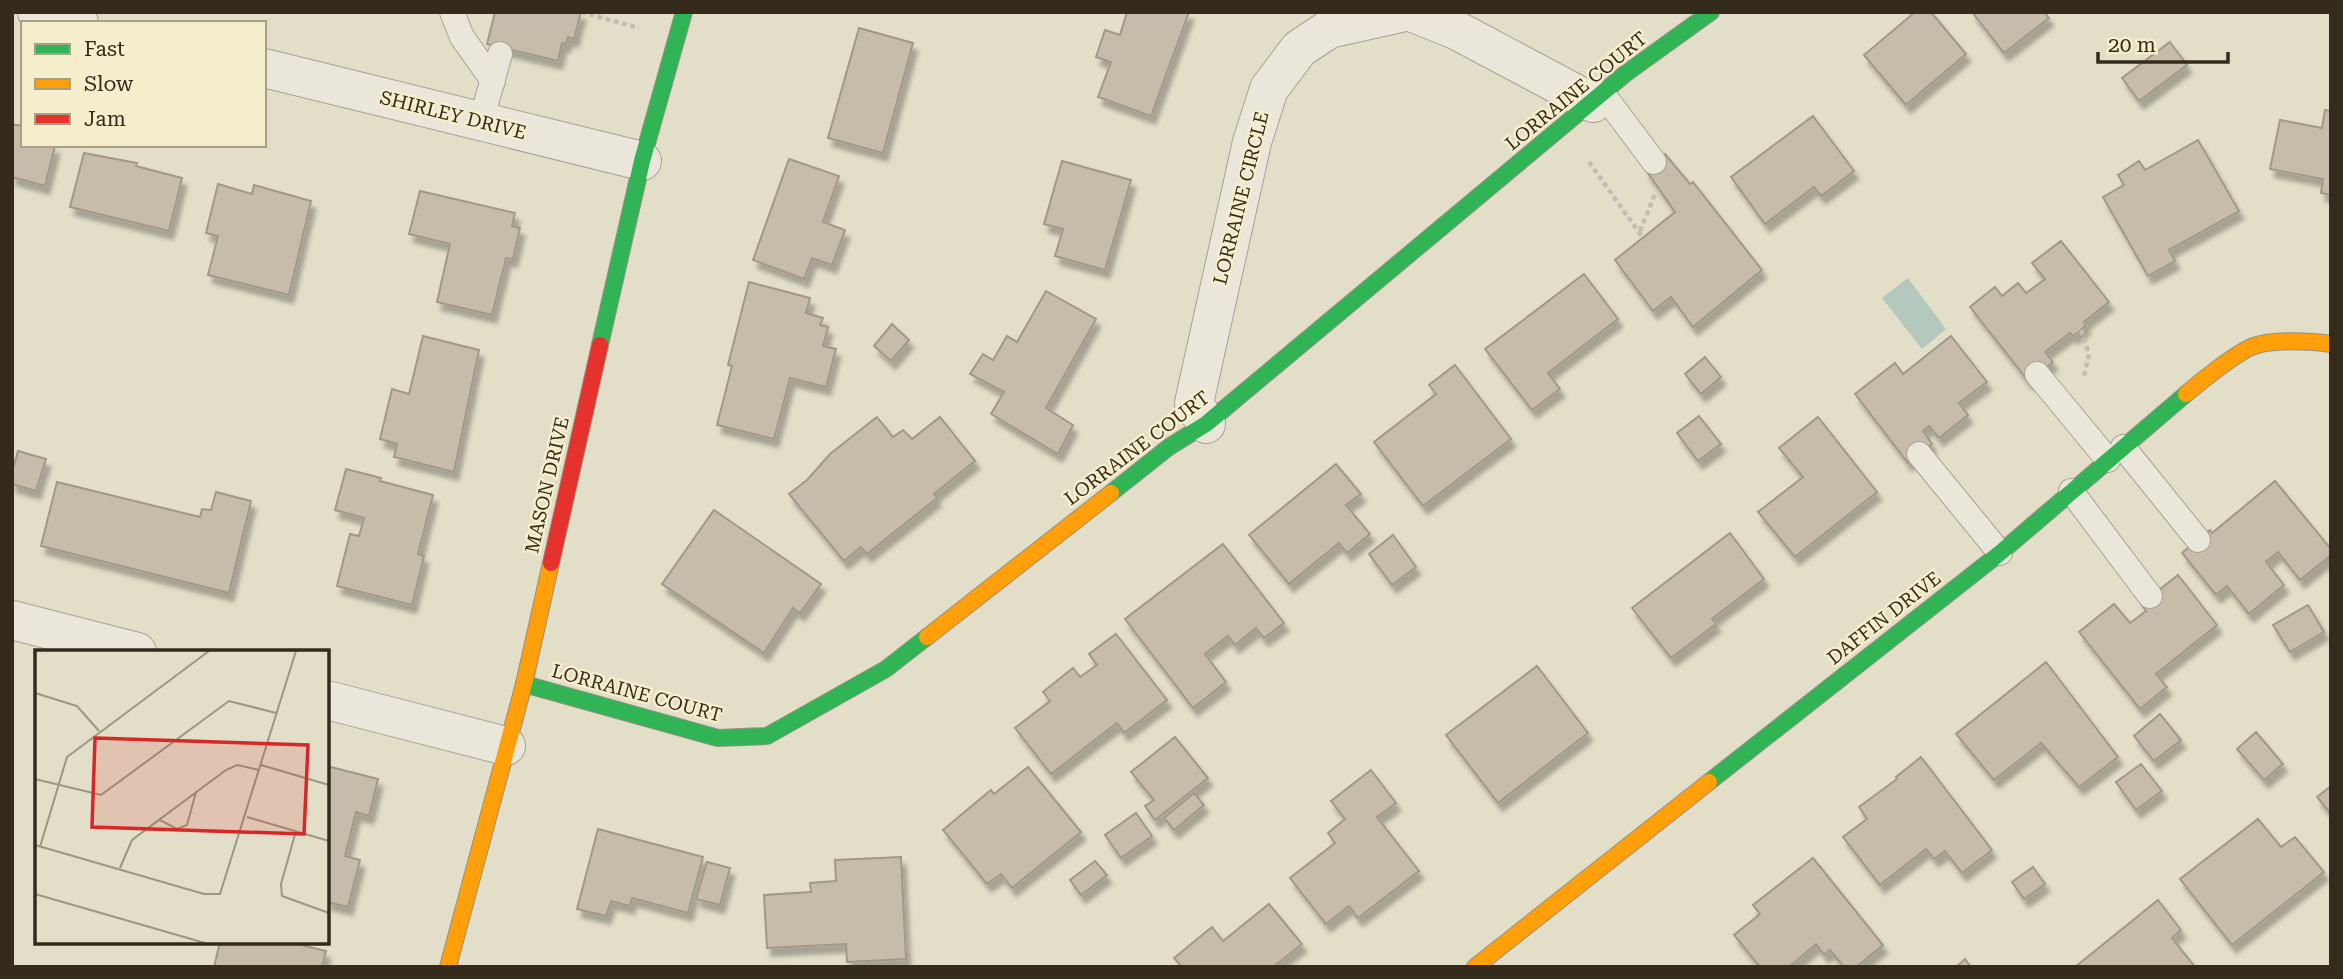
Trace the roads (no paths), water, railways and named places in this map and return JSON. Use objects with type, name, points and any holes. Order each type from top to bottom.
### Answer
[{"type":"street","points":[[37,12],[71,21]]},
{"type":"street","name":"MASON DRIVE","points":[[448,967],[524,684],[642,161],[684,12]]},
{"type":"street","name":"LORRAINE CIRCLE","points":[[1206,424],[1194,403],[1252,142],[1269,89],[1298,49],[1329,29],[1405,12]]},
{"type":"street","points":[[1410,12],[1456,30],[1587,108]]},
{"type":"street","name":"LORRAINE COURT","points":[[524,684],[718,738],[767,736],[886,669],[1169,447],[1206,424],[1625,74],[1711,12]]},
{"type":"street","name":"SHIRLEY DRIVE","points":[[266,68],[642,161]]},
{"type":"street","name":"DAFFIN DRIVE","points":[[1475,967],[2000,553],[2201,381],[2254,346],[2308,340],[2331,344]]},
{"type":"street","points":[[12,620],[129,650]]},
{"type":"street","points":[[329,701],[506,746]]},
{"type":"lane","points":[[452,12],[462,37],[493,81]]},
{"type":"lane","points":[[481,121],[500,54]]},
{"type":"lane","points":[[1587,108],[1654,162]]},
{"type":"lane","points":[[2037,374],[2198,540]]},
{"type":"lane","points":[[1919,454],[2000,553]]},
{"type":"lane","points":[[2071,491],[2150,596]]}]
